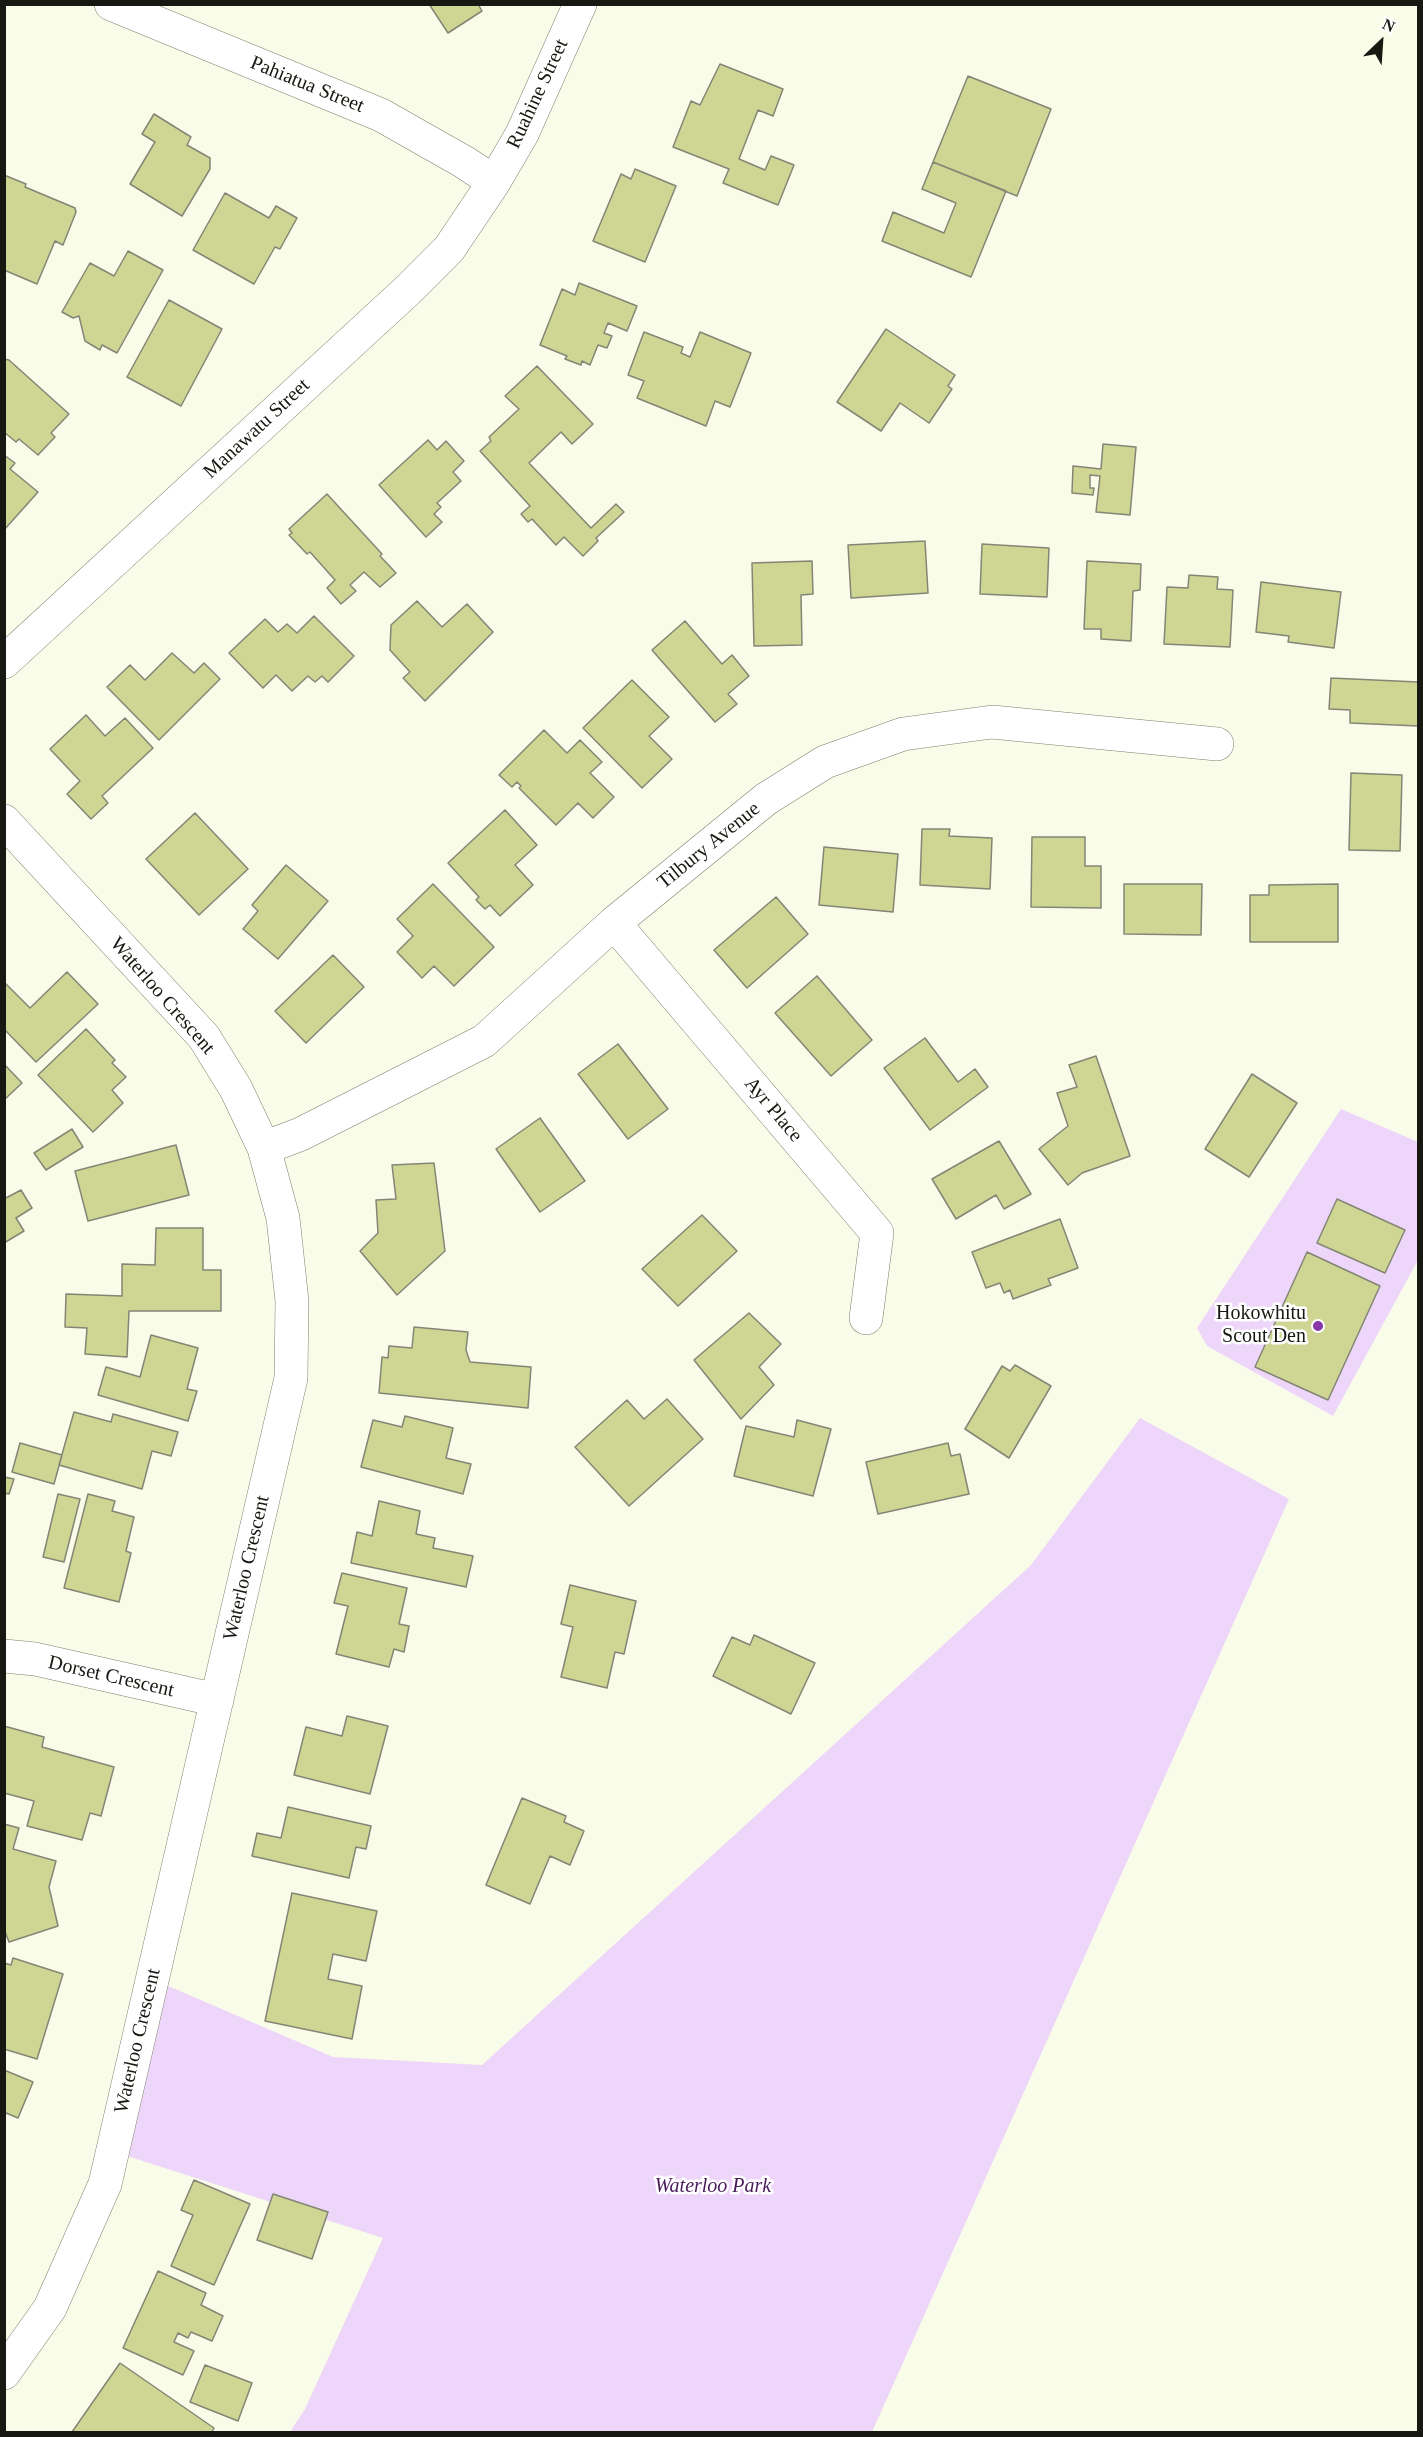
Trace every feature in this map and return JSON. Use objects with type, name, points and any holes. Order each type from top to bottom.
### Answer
[{"type":"street","name":"Pahiatua Street","points":[[111,4],[381,115],[464,162],[494,182]]},
{"type":"street","name":"Ruahine Street","points":[[494,182],[522,134],[580,4]]},
{"type":"street","name":"Manawatu Street","points":[[4,662],[449,249],[494,182]]},
{"type":"street","name":"Tilbury Avenue","points":[[264,1148],[302,1134],[484,1041],[614,923],[766,799],[825,762],[903,734],[992,722],[1217,744]]},
{"type":"street","name":"Waterloo Crescent","points":[[4,821],[204,1038],[236,1089],[264,1148],[283,1218],[292,1301],[291,1378],[105,2184],[50,2308],[4,2373]]},
{"type":"street","name":"Ayr Place","points":[[614,923],[877,1233],[866,1318]]},
{"type":"street","name":"Dorset Crescent","points":[[4,1656],[35,1659],[217,1700]]},
{"type":"green space","points":[[1341,1109],[1418,1142],[1418,1260],[1333,1416],[1207,1346],[1197,1328]]},
{"type":"green space","name":"Waterloo Park","points":[[1140,1418],[1289,1499],[872,2432],[290,2432],[305,2409],[383,2238],[127,2156],[166,1985],[333,2057],[482,2065],[1031,1565]]},
{"type":"building","points":[[429,4],[478,4],[482,11],[448,33]]},
{"type":"building","points":[[720,64],[783,89],[773,116],[758,110],[739,159],[765,170],[771,156],[794,165],[778,205],[723,183],[729,169],[673,147],[691,101],[700,105]]},
{"type":"building","points":[[968,76],[1051,109],[1017,196],[933,162]]},
{"type":"building","points":[[154,114],[191,137],[187,145],[210,158],[210,169],[182,216],[130,184],[155,142],[142,134]]},
{"type":"building","points":[[933,162],[1006,191],[971,277],[882,241],[893,212],[944,233],[956,203],[922,189]]},
{"type":"building","points":[[635,169],[676,186],[645,262],[593,241],[621,174],[631,179]]},
{"type":"building","points":[[4,175],[26,184],[25,187],[75,208],[76,212],[63,245],[55,241],[37,284],[4,270]]},
{"type":"building","points":[[225,193],[269,218],[276,206],[297,218],[280,249],[275,247],[254,284],[193,250]]},
{"type":"building","points":[[128,251],[163,270],[117,353],[102,345],[100,350],[85,341],[79,316],[73,318],[62,312],[90,263],[114,276]]},
{"type":"building","points":[[579,283],[637,306],[627,331],[608,323],[604,333],[612,336],[607,348],[598,345],[590,365],[582,361],[581,365],[565,359],[567,356],[540,345],[562,289],[575,295]]},
{"type":"building","points":[[169,300],[222,329],[181,406],[127,377]]},
{"type":"building","points":[[886,329],[955,375],[948,386],[952,389],[929,423],[900,403],[881,431],[837,402]]},
{"type":"building","points":[[644,332],[683,347],[681,353],[690,357],[700,332],[751,353],[730,407],[715,401],[706,426],[637,398],[644,381],[628,375]]},
{"type":"building","points":[[4,359],[9,360],[69,414],[51,433],[55,437],[38,455],[19,439],[16,442],[4,432]]},
{"type":"building","points":[[537,366],[593,424],[572,444],[561,432],[529,463],[591,528],[616,504],[624,512],[596,538],[598,541],[583,556],[564,537],[556,545],[532,519],[528,522],[521,514],[530,506],[480,451],[491,441],[489,437],[519,409],[505,396]]},
{"type":"building","points":[[428,440],[437,450],[446,441],[464,461],[453,472],[461,481],[437,503],[441,507],[434,514],[442,522],[426,537],[379,485]]},
{"type":"building","points":[[1103,444],[1136,447],[1130,515],[1096,512],[1100,476],[1090,475],[1090,488],[1094,488],[1093,495],[1072,493],[1073,466],[1101,469]]},
{"type":"building","points":[[4,455],[15,463],[10,469],[38,492],[4,530]]},
{"type":"building","points":[[327,494],[382,554],[380,556],[396,573],[380,587],[364,572],[350,585],[356,591],[341,604],[327,588],[335,580],[310,552],[307,554],[289,535],[292,533],[289,529]]},
{"type":"building","points":[[925,541],[928,593],[851,598],[848,545]]},
{"type":"building","points":[[982,544],[1049,548],[1047,597],[980,594]]},
{"type":"building","points":[[812,561],[813,594],[801,595],[802,645],[754,646],[752,563]]},
{"type":"building","points":[[1087,561],[1141,564],[1140,590],[1133,591],[1131,641],[1101,639],[1101,629],[1084,629]]},
{"type":"building","points":[[1189,575],[1218,577],[1217,589],[1233,590],[1230,647],[1164,644],[1167,587],[1188,588]]},
{"type":"building","points":[[1261,582],[1341,592],[1334,648],[1288,642],[1289,636],[1256,632]]},
{"type":"building","points":[[417,601],[442,627],[467,604],[493,632],[425,701],[403,678],[410,672],[390,650],[391,625]]},
{"type":"building","points":[[314,616],[354,656],[328,682],[322,676],[315,682],[308,676],[292,691],[276,675],[263,688],[229,653],[265,619],[278,632],[287,624],[297,633]]},
{"type":"building","points":[[685,621],[722,664],[732,655],[749,676],[728,694],[737,704],[715,722],[652,650]]},
{"type":"building","points":[[172,653],[194,673],[204,663],[220,679],[159,740],[107,687],[130,665],[145,680]]},
{"type":"building","points":[[1331,678],[1418,682],[1418,726],[1350,723],[1350,710],[1329,709]]},
{"type":"building","points":[[632,680],[669,717],[649,736],[672,759],[642,788],[583,728]]},
{"type":"building","points":[[86,715],[105,736],[125,718],[153,748],[102,796],[108,803],[91,819],[67,794],[80,781],[50,749]]},
{"type":"building","points":[[544,730],[567,753],[580,740],[602,762],[590,773],[614,797],[593,818],[578,803],[556,825],[519,788],[521,786],[517,782],[512,787],[499,775]]},
{"type":"building","points":[[1351,773],[1402,775],[1400,851],[1349,850]]},
{"type":"building","points":[[505,810],[537,845],[515,865],[533,885],[500,916],[490,905],[485,909],[476,900],[479,897],[448,863]]},
{"type":"building","points":[[195,813],[248,869],[199,915],[146,859]]},
{"type":"building","points":[[922,829],[950,829],[949,836],[992,838],[990,889],[920,885]]},
{"type":"building","points":[[1032,837],[1085,837],[1085,866],[1101,866],[1101,908],[1031,907]]},
{"type":"building","points":[[824,847],[898,854],[893,912],[819,905]]},
{"type":"building","points":[[286,865],[328,901],[278,959],[243,929],[258,911],[252,905]]},
{"type":"building","points":[[433,884],[494,947],[454,986],[434,966],[422,978],[397,952],[413,936],[397,919]]},
{"type":"building","points":[[1124,884],[1202,884],[1201,935],[1124,934]]},
{"type":"building","points":[[1338,884],[1338,942],[1250,942],[1250,895],[1269,895],[1269,885]]},
{"type":"building","points":[[776,897],[808,934],[747,988],[714,950]]},
{"type":"building","points":[[333,955],[364,987],[306,1043],[275,1011]]},
{"type":"building","points":[[67,972],[98,1004],[36,1062],[4,1029],[4,982],[30,1008]]},
{"type":"building","points":[[817,976],[872,1040],[831,1076],[775,1013]]},
{"type":"building","points":[[86,1029],[115,1060],[112,1063],[126,1077],[112,1090],[123,1103],[93,1132],[38,1075]]},
{"type":"building","points":[[925,1038],[958,1082],[975,1069],[988,1087],[930,1130],[884,1068]]},
{"type":"building","points":[[618,1044],[668,1109],[628,1139],[578,1074]]},
{"type":"building","points":[[1096,1056],[1130,1156],[1082,1173],[1068,1185],[1039,1149],[1068,1126],[1057,1093],[1077,1087],[1069,1065]]},
{"type":"building","points":[[4,1064],[22,1083],[4,1100]]},
{"type":"building","points":[[1252,1074],[1297,1103],[1249,1177],[1205,1149]]},
{"type":"building","points":[[540,1118],[585,1181],[540,1212],[496,1149]]},
{"type":"building","points":[[72,1129],[83,1147],[46,1170],[34,1153]]},
{"type":"building","points":[[999,1141],[1031,1194],[1004,1209],[996,1195],[956,1219],[932,1179]]},
{"type":"building","points":[[176,1145],[189,1195],[88,1221],[75,1171]]},
{"type":"building","points":[[434,1163],[445,1251],[397,1295],[360,1251],[378,1233],[376,1200],[396,1199],[392,1165]]},
{"type":"building","points":[[21,1190],[32,1208],[16,1218],[24,1231],[4,1243],[4,1199]]},
{"type":"building","points":[[1337,1199],[1405,1230],[1385,1273],[1317,1243]]},
{"type":"building","points":[[702,1215],[737,1251],[678,1306],[642,1269]]},
{"type":"building","points":[[1060,1219],[1078,1268],[1048,1279],[1051,1285],[1013,1299],[1010,1290],[1004,1293],[1000,1283],[986,1288],[972,1252]]},
{"type":"building","points":[[156,1228],[203,1228],[203,1270],[221,1270],[221,1311],[129,1311],[127,1357],[85,1354],[87,1328],[65,1327],[66,1294],[122,1296],[122,1264],[155,1265]]},
{"type":"building","name":"Hokowhitu Scout Den","points":[[1307,1252],[1380,1286],[1328,1400],[1255,1367]]},
{"type":"building","points":[[749,1313],[781,1344],[759,1367],[774,1385],[741,1419],[694,1360]]},
{"type":"building","points":[[414,1327],[468,1332],[466,1350],[470,1362],[531,1367],[528,1408],[379,1393],[382,1357],[388,1358],[389,1346],[412,1348]]},
{"type":"building","points":[[151,1335],[198,1348],[187,1389],[197,1391],[188,1421],[98,1395],[106,1367],[140,1377]]},
{"type":"building","points":[[1015,1365],[1051,1386],[1009,1458],[965,1429],[1002,1366],[1010,1371]]},
{"type":"building","points":[[667,1399],[703,1439],[629,1506],[575,1447],[627,1400],[644,1419]]},
{"type":"building","points":[[74,1412],[111,1422],[113,1414],[178,1432],[171,1456],[152,1451],[142,1489],[59,1465]]},
{"type":"building","points":[[405,1416],[453,1428],[446,1458],[471,1464],[463,1494],[361,1467],[373,1420],[402,1427]]},
{"type":"building","points":[[797,1420],[831,1429],[813,1496],[734,1476],[746,1426],[794,1437]]},
{"type":"building","points":[[20,1443],[62,1455],[54,1484],[12,1472]]},
{"type":"building","points":[[948,1443],[951,1456],[960,1454],[969,1494],[878,1514],[866,1462]]},
{"type":"building","points":[[4,1477],[14,1479],[9,1494],[4,1493]]},
{"type":"building","points":[[58,1494],[80,1499],[64,1562],[43,1557]]},
{"type":"building","points":[[88,1494],[115,1501],[112,1511],[134,1517],[126,1551],[131,1553],[119,1602],[64,1588]]},
{"type":"building","points":[[379,1501],[420,1511],[416,1534],[435,1538],[433,1548],[473,1556],[466,1587],[351,1563],[357,1532],[372,1536]]},
{"type":"building","points":[[342,1573],[407,1588],[399,1624],[409,1626],[404,1652],[394,1649],[389,1667],[336,1654],[348,1606],[334,1603]]},
{"type":"building","points":[[570,1585],[636,1601],[624,1654],[615,1652],[607,1688],[561,1677],[573,1627],[561,1624]]},
{"type":"building","points":[[754,1635],[815,1663],[791,1714],[713,1676],[732,1637],[750,1645]]},
{"type":"building","points":[[347,1716],[388,1726],[370,1794],[294,1775],[306,1727],[342,1736]]},
{"type":"building","points":[[4,1726],[44,1737],[42,1747],[114,1767],[101,1816],[90,1813],[82,1840],[27,1826],[34,1801],[4,1793]]},
{"type":"building","points":[[522,1798],[566,1816],[564,1822],[584,1831],[570,1865],[550,1856],[530,1904],[486,1885]]},
{"type":"building","points":[[288,1807],[371,1826],[366,1849],[356,1847],[349,1878],[252,1856],[257,1833],[281,1838]]},
{"type":"building","points":[[4,1824],[19,1828],[13,1849],[56,1861],[49,1887],[58,1926],[9,1942],[4,1929]]},
{"type":"building","points":[[292,1893],[377,1911],[366,1961],[333,1954],[328,1979],[362,1986],[352,2039],[265,2021]]},
{"type":"building","points":[[13,1958],[63,1974],[37,2059],[4,2049],[4,1963],[11,1965]]},
{"type":"building","points":[[4,2070],[33,2082],[18,2118],[6,2113],[4,2117]]},
{"type":"building","points":[[194,2180],[250,2204],[214,2285],[171,2266],[193,2215],[181,2210]]},
{"type":"building","points":[[273,2194],[328,2212],[312,2259],[257,2240]]},
{"type":"building","points":[[158,2271],[206,2293],[201,2305],[223,2316],[212,2341],[191,2332],[188,2338],[178,2333],[174,2342],[194,2351],[183,2375],[123,2348]]},
{"type":"building","points":[[120,2363],[214,2428],[212,2432],[72,2432]]},
{"type":"building","points":[[205,2365],[252,2383],[238,2421],[190,2402]]},
{"type":"place","name":"Hokowhitu Scout Den","points":[[1318,1326]]}]
